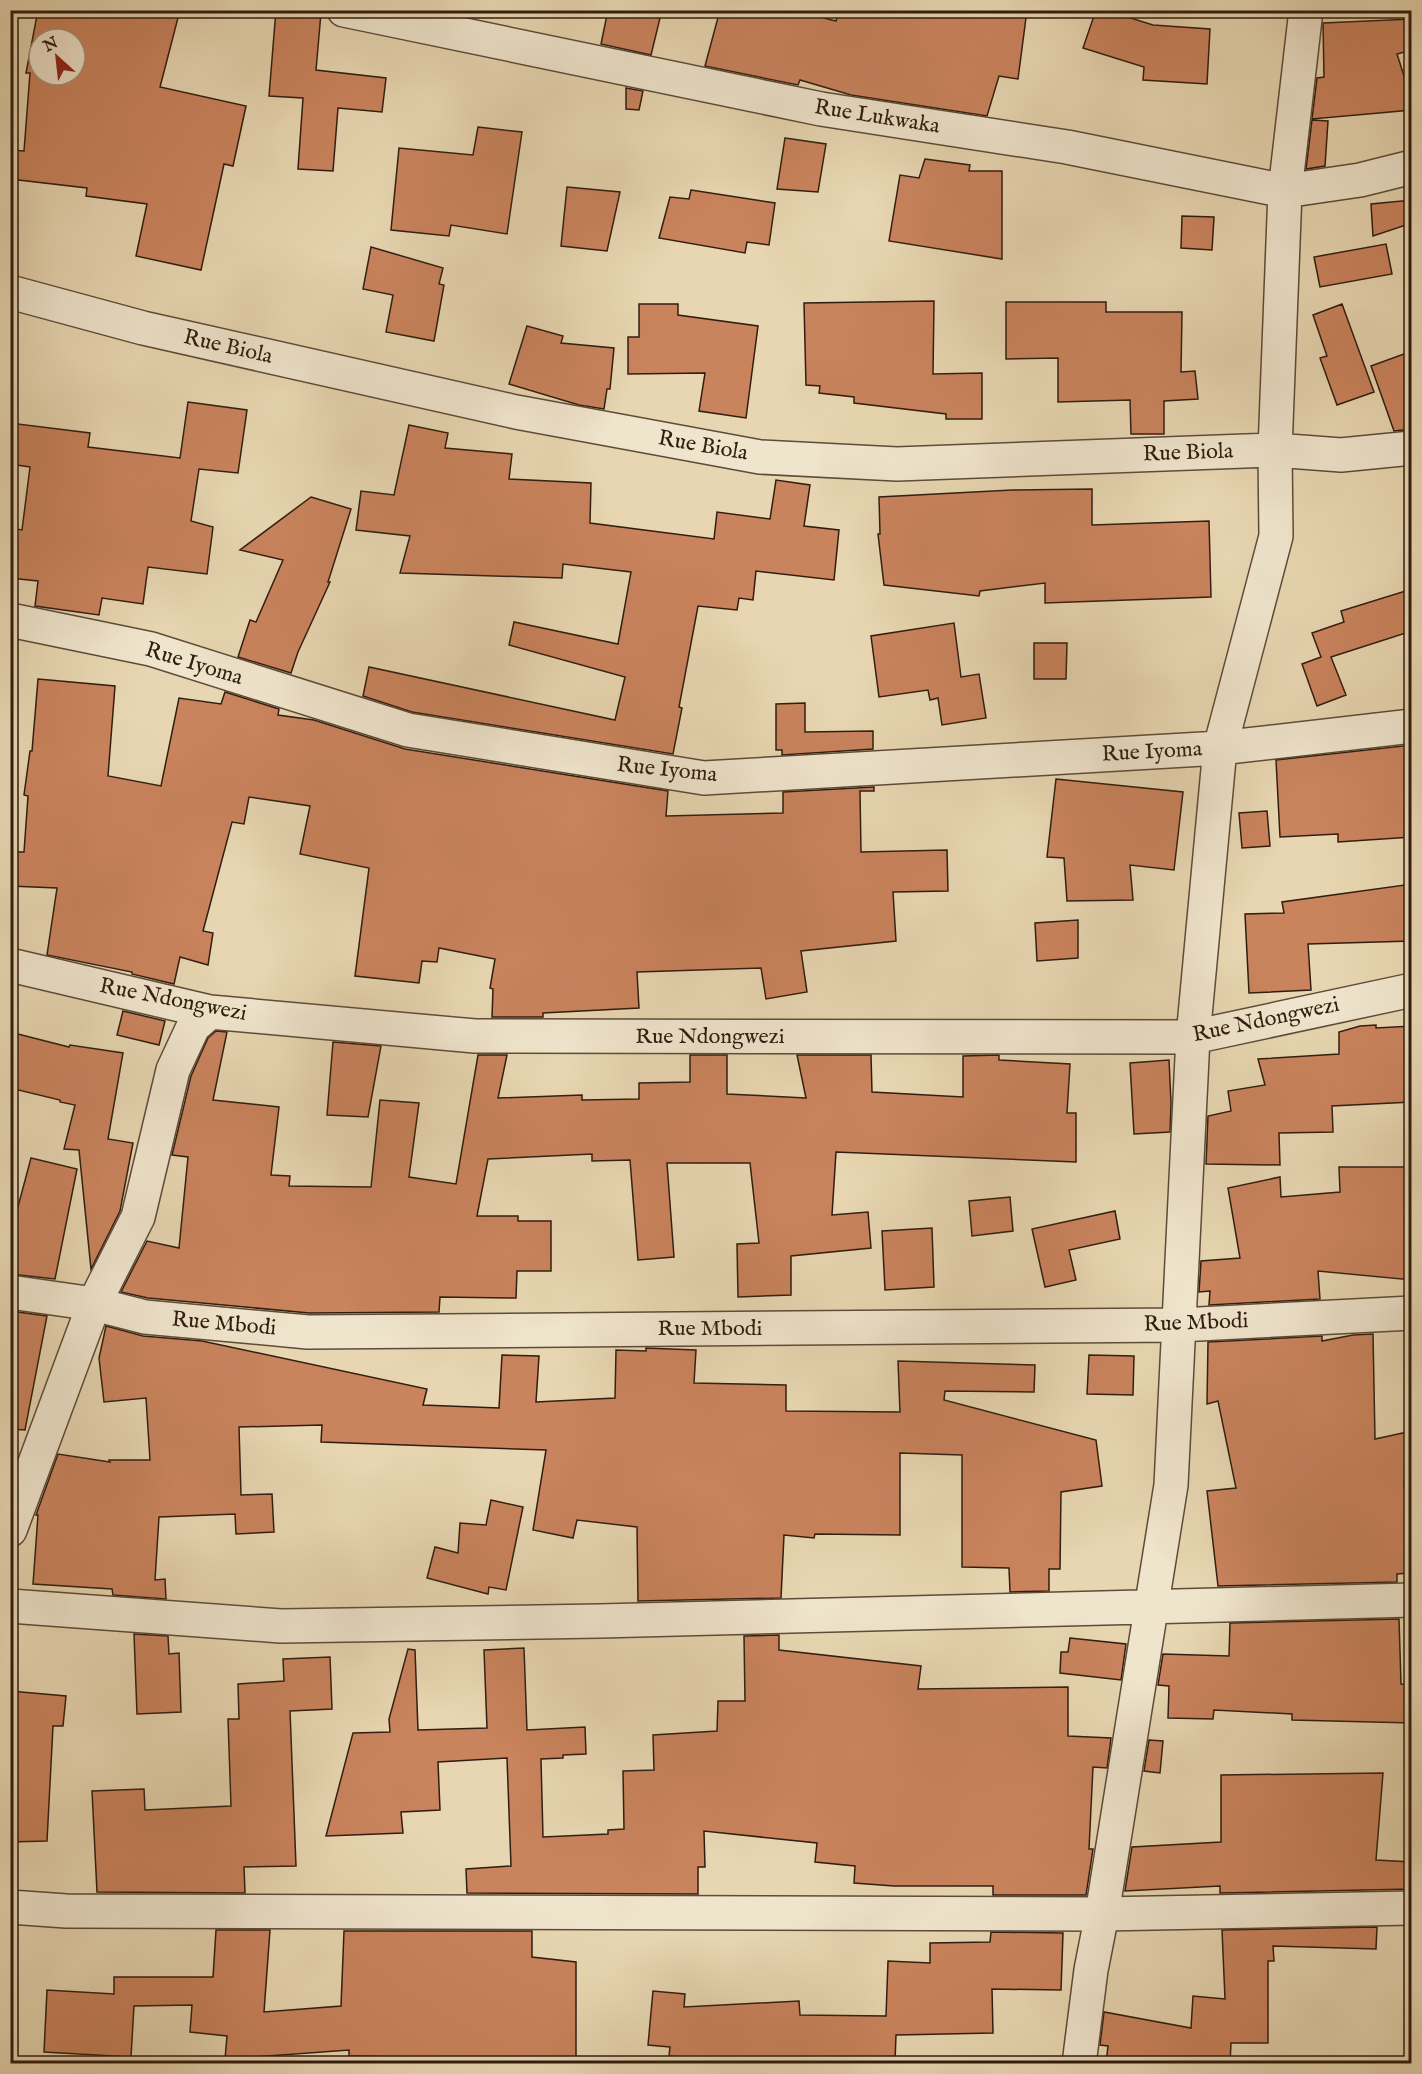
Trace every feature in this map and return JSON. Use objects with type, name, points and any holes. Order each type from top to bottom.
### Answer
[{"type":"street","name":"Rue Lukwaka","points":[[344,10],[821,109],[1066,147],[1285,191],[1360,180],[1412,167]]},
{"type":"street","points":[[1078,2064],[1091,1970],[1171,1485],[1194,1037],[1220,748],[1276,536],[1275,450],[1285,191],[1306,10]]},
{"type":"street","name":"Rue Biola","points":[[10,292],[143,328],[516,412],[760,456],[897,464],[1275,450],[1341,454],[1412,448]]},
{"type":"street","name":"Rue Iyoma","points":[[10,620],[151,649],[408,730],[704,778],[1220,748],[1412,726]]},
{"type":"street","name":"Rue Ndongwezi","points":[[10,965],[210,1012],[475,1036],[1194,1037],[1412,990]]},
{"type":"street","points":[[10,1530],[93,1304],[138,1217],[173,1070],[193,1027],[210,1012]]},
{"type":"street","name":"Rue Mbodi","points":[[10,1292],[93,1304],[145,1317],[308,1332],[1179,1325],[1412,1313]]},
{"type":"street","points":[[10,1605],[281,1626],[600,1621],[1412,1600]]},
{"type":"street","points":[[10,1907],[66,1911],[1102,1914],[1412,1908]]},
{"type":"building","points":[[38,10],[180,10],[160,87],[246,106],[233,166],[224,164],[201,270],[136,256],[147,204],[86,196],[87,188],[10,179],[10,150],[24,151],[29,87],[87,87],[87,27],[35,27]]},
{"type":"building","points":[[276,10],[321,13],[316,70],[386,78],[382,112],[338,108],[333,171],[298,169],[303,98],[269,96]]},
{"type":"building","points":[[608,10],[624,10],[660,18],[651,55],[601,44]]},
{"type":"building","points":[[720,10],[792,10],[836,21],[839,10],[1027,10],[1018,79],[999,76],[987,116],[851,95],[800,80],[798,85],[705,66]]},
{"type":"building","points":[[1096,10],[1105,10],[1153,25],[1210,29],[1207,84],[1143,80],[1144,67],[1083,48]]},
{"type":"building","points":[[1412,19],[1412,50],[1397,54],[1412,101],[1412,110],[1312,119],[1317,78],[1324,77],[1323,23]]},
{"type":"building","points":[[626,88],[643,91],[639,110],[626,109]]},
{"type":"building","points":[[1312,120],[1328,121],[1325,166],[1306,169]]},
{"type":"building","points":[[478,127],[522,132],[507,234],[451,225],[449,236],[391,230],[399,148],[473,155]]},
{"type":"building","points":[[785,138],[826,144],[818,192],[777,189]]},
{"type":"building","points":[[925,159],[970,165],[969,171],[1002,171],[1002,259],[889,241],[900,175],[919,178]]},
{"type":"building","points":[[567,187],[620,192],[607,251],[561,246]]},
{"type":"building","points":[[691,190],[775,203],[769,245],[747,242],[745,253],[659,238],[670,197],[689,199]]},
{"type":"building","points":[[1412,200],[1412,223],[1373,236],[1371,204]]},
{"type":"building","points":[[1182,216],[1214,217],[1212,250],[1181,248]]},
{"type":"building","points":[[1386,244],[1392,274],[1320,287],[1314,257]]},
{"type":"building","points":[[371,247],[443,268],[439,284],[444,285],[434,341],[386,332],[393,295],[363,289]]},
{"type":"building","points":[[934,301],[933,374],[982,373],[982,419],[946,419],[946,414],[854,403],[854,397],[819,393],[820,386],[806,385],[804,303]]},
{"type":"building","points":[[1006,302],[1106,302],[1106,312],[1182,312],[1181,372],[1195,371],[1198,399],[1164,401],[1164,434],[1131,434],[1130,400],[1058,402],[1058,358],[1006,359]]},
{"type":"building","points":[[639,304],[678,304],[678,315],[758,326],[746,418],[699,411],[705,373],[628,374],[628,337],[639,337]]},
{"type":"building","points":[[1342,304],[1374,392],[1337,405],[1320,358],[1327,356],[1313,315]]},
{"type":"building","points":[[527,326],[563,336],[561,343],[614,348],[610,389],[607,389],[604,409],[579,405],[509,384]]},
{"type":"building","points":[[1412,351],[1412,429],[1394,431],[1371,366]]},
{"type":"building","points":[[188,402],[247,410],[238,473],[199,469],[191,521],[213,527],[207,574],[148,567],[143,604],[102,598],[99,615],[35,606],[38,581],[10,578],[10,528],[22,530],[30,467],[10,464],[10,423],[90,433],[88,447],[180,458]]},
{"type":"building","points":[[409,425],[448,433],[445,448],[512,454],[509,479],[591,483],[590,523],[714,539],[717,512],[770,519],[776,480],[810,485],[804,526],[839,530],[834,580],[756,571],[753,600],[739,598],[737,610],[698,606],[679,707],[682,708],[673,754],[412,712],[363,696],[369,667],[615,720],[625,677],[509,645],[514,622],[618,644],[631,572],[563,564],[562,578],[400,573],[410,536],[356,530],[361,491],[394,495]]},
{"type":"building","points":[[1092,489],[1092,525],[1209,521],[1211,597],[1045,603],[1045,583],[980,591],[979,596],[884,585],[878,534],[880,534],[879,497],[1012,490]]},
{"type":"building","points":[[311,497],[351,509],[328,582],[330,582],[298,652],[291,673],[238,657],[250,620],[256,622],[283,560],[240,550]]},
{"type":"building","points":[[1412,589],[1412,631],[1331,657],[1346,695],[1317,706],[1302,664],[1321,657],[1312,633],[1344,622],[1341,611]]},
{"type":"building","points":[[954,623],[961,677],[979,674],[986,718],[942,725],[938,698],[930,700],[928,690],[879,697],[871,636]]},
{"type":"building","points":[[1034,643],[1067,643],[1066,679],[1034,679]]},
{"type":"building","points":[[38,679],[115,686],[108,776],[161,786],[179,698],[221,704],[225,692],[279,709],[278,715],[314,720],[405,749],[668,791],[666,816],[783,813],[783,792],[874,787],[874,791],[860,791],[861,852],[947,850],[948,891],[893,892],[896,941],[801,951],[807,992],[766,999],[761,968],[637,972],[639,1008],[543,1013],[543,1017],[492,1017],[493,989],[490,988],[495,959],[439,948],[437,962],[422,961],[419,983],[355,976],[369,868],[300,854],[310,806],[249,797],[244,824],[232,822],[203,931],[213,933],[208,965],[180,957],[174,984],[132,974],[132,972],[47,955],[57,888],[10,886],[10,852],[24,852],[28,796],[24,795],[30,751],[32,751]]},
{"type":"building","points":[[805,703],[805,732],[873,731],[873,749],[782,755],[782,750],[776,750],[776,704]]},
{"type":"building","points":[[1412,745],[1412,837],[1338,842],[1338,834],[1280,837],[1276,760]]},
{"type":"building","points":[[1056,779],[1183,792],[1174,870],[1130,865],[1133,900],[1067,901],[1064,858],[1047,857]]},
{"type":"building","points":[[1267,811],[1270,846],[1242,848],[1239,813]]},
{"type":"building","points":[[1412,884],[1412,941],[1308,944],[1311,990],[1249,993],[1245,914],[1284,913],[1282,902]]},
{"type":"building","points":[[1078,920],[1078,958],[1037,961],[1035,923]]},
{"type":"building","points":[[123,1011],[165,1021],[159,1045],[117,1035]]},
{"type":"building","points":[[1376,1025],[1376,1028],[1412,1026],[1412,1102],[1332,1106],[1333,1132],[1279,1133],[1280,1165],[1206,1164],[1208,1116],[1231,1111],[1228,1091],[1265,1085],[1258,1059],[1339,1054],[1339,1032],[1360,1026]]},
{"type":"building","points":[[216,1031],[227,1032],[213,1100],[279,1107],[271,1175],[290,1176],[289,1186],[371,1187],[380,1100],[419,1103],[409,1177],[456,1184],[478,1055],[507,1055],[498,1098],[582,1095],[582,1100],[639,1099],[639,1083],[690,1082],[690,1055],[727,1055],[727,1094],[806,1098],[797,1055],[871,1055],[872,1092],[963,1097],[963,1056],[999,1055],[999,1060],[1070,1064],[1067,1113],[1076,1113],[1076,1162],[836,1152],[832,1215],[868,1212],[871,1248],[791,1256],[791,1295],[738,1297],[737,1244],[759,1243],[750,1163],[667,1163],[674,1257],[638,1260],[630,1160],[592,1161],[592,1154],[488,1159],[477,1216],[518,1216],[518,1221],[551,1221],[551,1271],[517,1271],[516,1298],[440,1297],[439,1312],[309,1313],[148,1298],[121,1292],[147,1241],[179,1248],[188,1157],[172,1155],[191,1076],[208,1038]]},
{"type":"building","points":[[10,1032],[69,1047],[70,1045],[123,1053],[108,1139],[133,1143],[120,1211],[91,1269],[79,1150],[64,1149],[75,1105],[10,1088]]},
{"type":"building","points":[[333,1042],[381,1046],[368,1117],[327,1115]]},
{"type":"building","points":[[1169,1060],[1170,1132],[1134,1134],[1130,1063]]},
{"type":"building","points":[[31,1158],[77,1169],[55,1279],[10,1274],[10,1216],[15,1218]]},
{"type":"building","points":[[1339,1167],[1412,1167],[1412,1280],[1318,1271],[1320,1299],[1209,1305],[1210,1291],[1199,1292],[1201,1261],[1240,1258],[1228,1188],[1280,1177],[1281,1197],[1340,1192]]},
{"type":"building","points":[[1010,1197],[1013,1231],[972,1236],[969,1201]]},
{"type":"building","points":[[1115,1211],[1120,1239],[1069,1250],[1076,1280],[1045,1287],[1032,1229]]},
{"type":"building","points":[[932,1228],[934,1287],[885,1290],[882,1231]]},
{"type":"building","points":[[10,1311],[47,1316],[25,1430],[10,1429]]},
{"type":"building","points":[[106,1326],[143,1336],[202,1341],[427,1389],[423,1405],[499,1408],[502,1355],[539,1356],[536,1402],[615,1398],[616,1350],[646,1351],[646,1348],[696,1350],[694,1383],[786,1385],[786,1411],[900,1412],[898,1361],[1035,1365],[1034,1392],[945,1391],[944,1400],[1096,1440],[1102,1486],[1061,1492],[1060,1569],[1049,1569],[1049,1591],[1010,1592],[1009,1568],[962,1567],[962,1455],[900,1453],[900,1535],[815,1534],[814,1538],[784,1535],[781,1598],[638,1601],[637,1527],[577,1520],[573,1538],[533,1530],[546,1450],[321,1442],[322,1425],[239,1427],[241,1495],[272,1494],[274,1532],[236,1534],[235,1514],[159,1517],[155,1580],[165,1579],[166,1599],[113,1595],[112,1589],[33,1584],[38,1515],[36,1515],[58,1454],[110,1462],[109,1460],[150,1460],[146,1398],[104,1402],[99,1358]]},
{"type":"building","points":[[1373,1334],[1375,1439],[1412,1431],[1412,1478],[1404,1480],[1409,1573],[1397,1574],[1397,1582],[1218,1586],[1207,1491],[1236,1488],[1218,1401],[1207,1404],[1208,1342],[1322,1336],[1322,1341]]},
{"type":"building","points":[[1089,1355],[1134,1356],[1133,1395],[1087,1394]]},
{"type":"building","points":[[491,1500],[523,1507],[506,1590],[489,1587],[488,1594],[427,1578],[435,1547],[458,1553],[460,1523],[486,1525]]},
{"type":"building","points":[[1399,1619],[1401,1684],[1412,1685],[1412,1723],[1292,1720],[1292,1714],[1214,1710],[1213,1719],[1168,1718],[1169,1686],[1158,1685],[1163,1654],[1229,1656],[1230,1623]]},
{"type":"building","points":[[134,1634],[168,1636],[169,1654],[179,1653],[181,1712],[137,1714]]},
{"type":"building","points":[[779,1635],[779,1650],[921,1666],[918,1689],[1068,1687],[1068,1736],[1111,1738],[1107,1768],[1093,1767],[1089,1849],[1093,1849],[1086,1895],[993,1895],[993,1886],[894,1886],[854,1883],[855,1866],[815,1862],[817,1843],[704,1831],[705,1867],[698,1867],[698,1894],[467,1893],[466,1869],[511,1866],[507,1758],[438,1762],[440,1810],[401,1812],[403,1833],[326,1836],[353,1733],[390,1732],[389,1719],[408,1649],[415,1650],[418,1730],[487,1728],[484,1650],[524,1648],[527,1730],[585,1727],[586,1754],[541,1759],[543,1837],[608,1834],[608,1830],[624,1829],[623,1771],[654,1770],[653,1735],[717,1731],[718,1701],[745,1701],[744,1636]]},
{"type":"building","points":[[1070,1638],[1126,1644],[1121,1680],[1060,1673],[1061,1652],[1068,1652]]},
{"type":"building","points":[[330,1657],[332,1709],[290,1711],[296,1866],[244,1867],[245,1893],[97,1892],[92,1791],[144,1789],[145,1810],[231,1806],[228,1719],[239,1719],[238,1684],[284,1681],[283,1659]]},
{"type":"building","points":[[10,1691],[66,1696],[63,1726],[53,1726],[47,1841],[10,1842]]},
{"type":"building","points":[[1149,1740],[1163,1741],[1160,1773],[1144,1771]]},
{"type":"building","points":[[1383,1773],[1376,1860],[1412,1862],[1412,1889],[1220,1893],[1220,1886],[1125,1891],[1132,1847],[1221,1842],[1221,1775]]},
{"type":"building","points":[[1377,1927],[1376,1949],[1273,1946],[1274,1961],[1268,1961],[1268,2043],[1231,2043],[1230,2064],[1106,2064],[1108,2046],[1100,2045],[1104,2012],[1191,2028],[1193,1996],[1225,1999],[1222,1930]]},
{"type":"building","points":[[216,1930],[270,1930],[264,2012],[341,2006],[344,1931],[532,1931],[532,1957],[576,1962],[576,2058],[522,2058],[522,2064],[492,2064],[492,2057],[397,2059],[397,2057],[349,2056],[349,2050],[225,2059],[227,2036],[190,2032],[192,2005],[134,2006],[131,2057],[44,2052],[47,1990],[114,1994],[114,1977],[213,1977]]},
{"type":"building","points":[[991,1932],[1063,1933],[1061,1990],[992,1989],[993,2033],[896,2035],[895,2061],[794,2058],[698,2064],[699,2059],[669,2056],[670,2047],[648,2045],[653,1991],[685,1994],[684,2007],[799,2001],[800,2015],[886,2016],[888,1961],[930,1963],[930,1943],[990,1942]]}]
